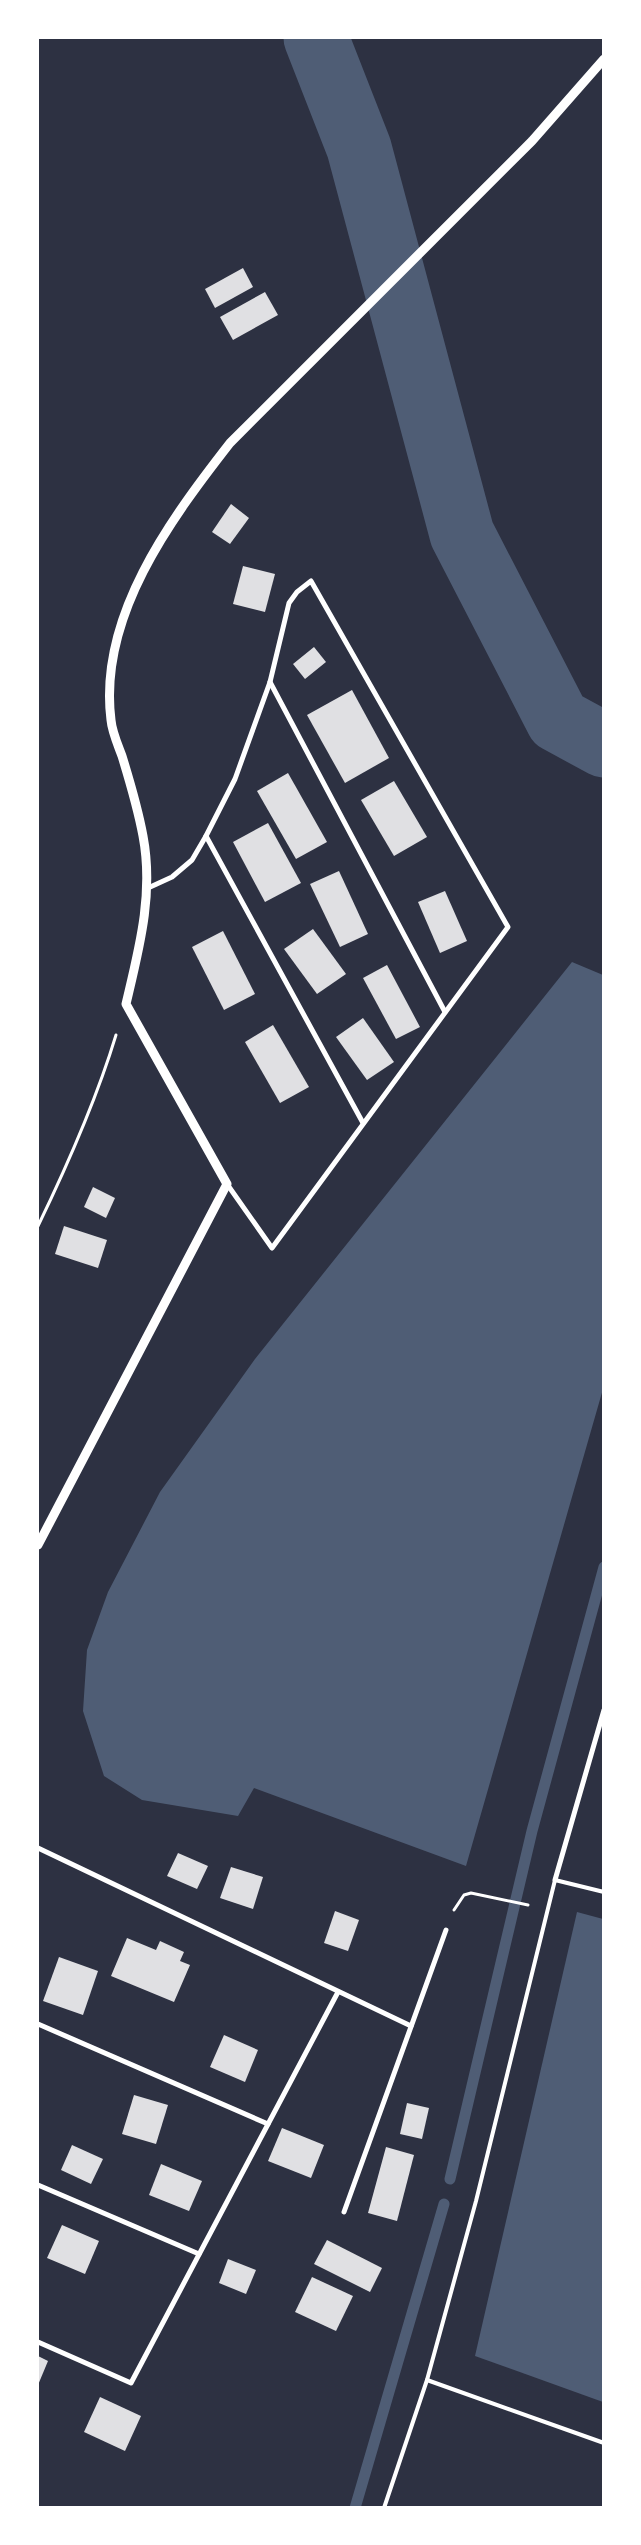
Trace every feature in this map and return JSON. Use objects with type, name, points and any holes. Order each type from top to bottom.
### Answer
[{"type":"street","points":[[148,888],[172,877],[192,860],[206,836],[235,779],[270,682],[288,603],[297,592],[311,581],[508,927],[272,1248],[227,1184],[126,1004],[142,938],[148,888],[144,837],[111,721],[111,662],[126,611],[157,544],[194,489],[230,443],[532,141],[604,59]]},
{"type":"street","points":[[270,682],[445,1012]]},
{"type":"street","points":[[206,836],[363,1124]]},
{"type":"street","points":[[38,1545],[227,1184]]},
{"type":"street","points":[[555,1880],[604,1710]]},
{"type":"street","points":[[38,1848],[411,2026]]},
{"type":"street","points":[[344,2212],[446,1930]]},
{"type":"street","points":[[38,2342],[131,2383],[338,1992]]},
{"type":"street","points":[[38,2024],[268,2124]]},
{"type":"street","points":[[38,2185],[199,2254]]},
{"type":"lane","points":[[384,2508],[428,2380],[476,2201],[555,1880],[604,1892]]},
{"type":"lane","points":[[428,2380],[604,2443]]},
{"type":"path","points":[[38,1226],[67,1167],[102,1081],[126,1004]]},
{"type":"path","points":[[446,1930],[458,1902],[464,1895],[480,1893],[534,1906]]},
{"type":"water","points":[[572,962],[603,975],[603,1389],[466,1866],[254,1788],[238,1816],[142,1800],[104,1776],[83,1711],[87,1650],[108,1592],[160,1492],[255,1359]]},
{"type":"water","points":[[577,1912],[603,1919],[603,2402],[475,2356]]},
{"type":"building","points":[[243,268],[253,287],[215,308],[205,289]]},
{"type":"building","points":[[265,292],[278,315],[233,340],[220,317]]},
{"type":"building","points":[[231,504],[249,518],[230,544],[212,532]]},
{"type":"building","points":[[243,566],[275,574],[265,612],[233,604]]},
{"type":"building","points":[[314,647],[326,662],[305,679],[293,664]]},
{"type":"building","points":[[352,690],[389,758],[345,783],[307,715]]},
{"type":"building","points":[[288,773],[327,842],[296,859],[257,791]]},
{"type":"building","points":[[394,781],[427,837],[394,856],[361,800]]},
{"type":"building","points":[[268,823],[301,883],[265,902],[233,842]]},
{"type":"building","points":[[339,871],[368,934],[340,947],[310,884]]},
{"type":"building","points":[[445,891],[467,941],[440,953],[418,902]]},
{"type":"building","points":[[313,929],[346,974],[317,994],[284,949]]},
{"type":"building","points":[[223,931],[255,994],[224,1010],[192,947]]},
{"type":"building","points":[[387,965],[420,1027],[396,1039],[363,978]]},
{"type":"building","points":[[363,1018],[394,1062],[367,1080],[336,1037]]},
{"type":"building","points":[[273,1025],[309,1087],[280,1103],[245,1042]]},
{"type":"building","points":[[93,1187],[115,1198],[106,1218],[84,1207]]},
{"type":"building","points":[[64,1226],[107,1240],[98,1268],[55,1254]]},
{"type":"building","points":[[178,1853],[208,1866],[197,1889],[167,1876]]},
{"type":"building","points":[[231,1867],[263,1877],[253,1909],[220,1898]]},
{"type":"building","points":[[335,1911],[359,1920],[348,1951],[324,1943]]},
{"type":"building","points":[[127,1938],[156,1950],[160,1941],[184,1952],[180,1961],[190,1965],[174,2002],[111,1976]]},
{"type":"building","points":[[59,1957],[98,1971],[83,2015],[43,2001]]},
{"type":"building","points":[[224,2035],[258,2050],[245,2082],[210,2067]]},
{"type":"building","points":[[134,2095],[168,2105],[156,2144],[122,2134]]},
{"type":"building","points":[[407,2103],[429,2108],[422,2139],[400,2134]]},
{"type":"building","points":[[282,2128],[324,2145],[311,2178],[268,2161]]},
{"type":"building","points":[[72,2145],[103,2159],[91,2184],[61,2170]]},
{"type":"building","points":[[386,2147],[414,2155],[397,2221],[368,2213]]},
{"type":"building","points":[[161,2164],[202,2181],[189,2211],[149,2195]]},
{"type":"building","points":[[62,2225],[99,2241],[85,2274],[47,2258]]},
{"type":"building","points":[[327,2240],[382,2268],[370,2292],[314,2264]]},
{"type":"building","points":[[228,2259],[256,2270],[246,2294],[219,2283]]},
{"type":"building","points":[[312,2277],[353,2296],[336,2331],[295,2312]]},
{"type":"building","points":[[38,2356],[48,2361],[38,2385]]},
{"type":"building","points":[[100,2397],[141,2416],[125,2451],[84,2432]]},
{"type":"waterway","points":[[316,38],[359,148],[462,534],[558,720],[604,745]]},
{"type":"waterway","points":[[450,2179],[532,1831],[604,1567]]},
{"type":"waterway","points":[[355,2508],[444,2204]]}]
